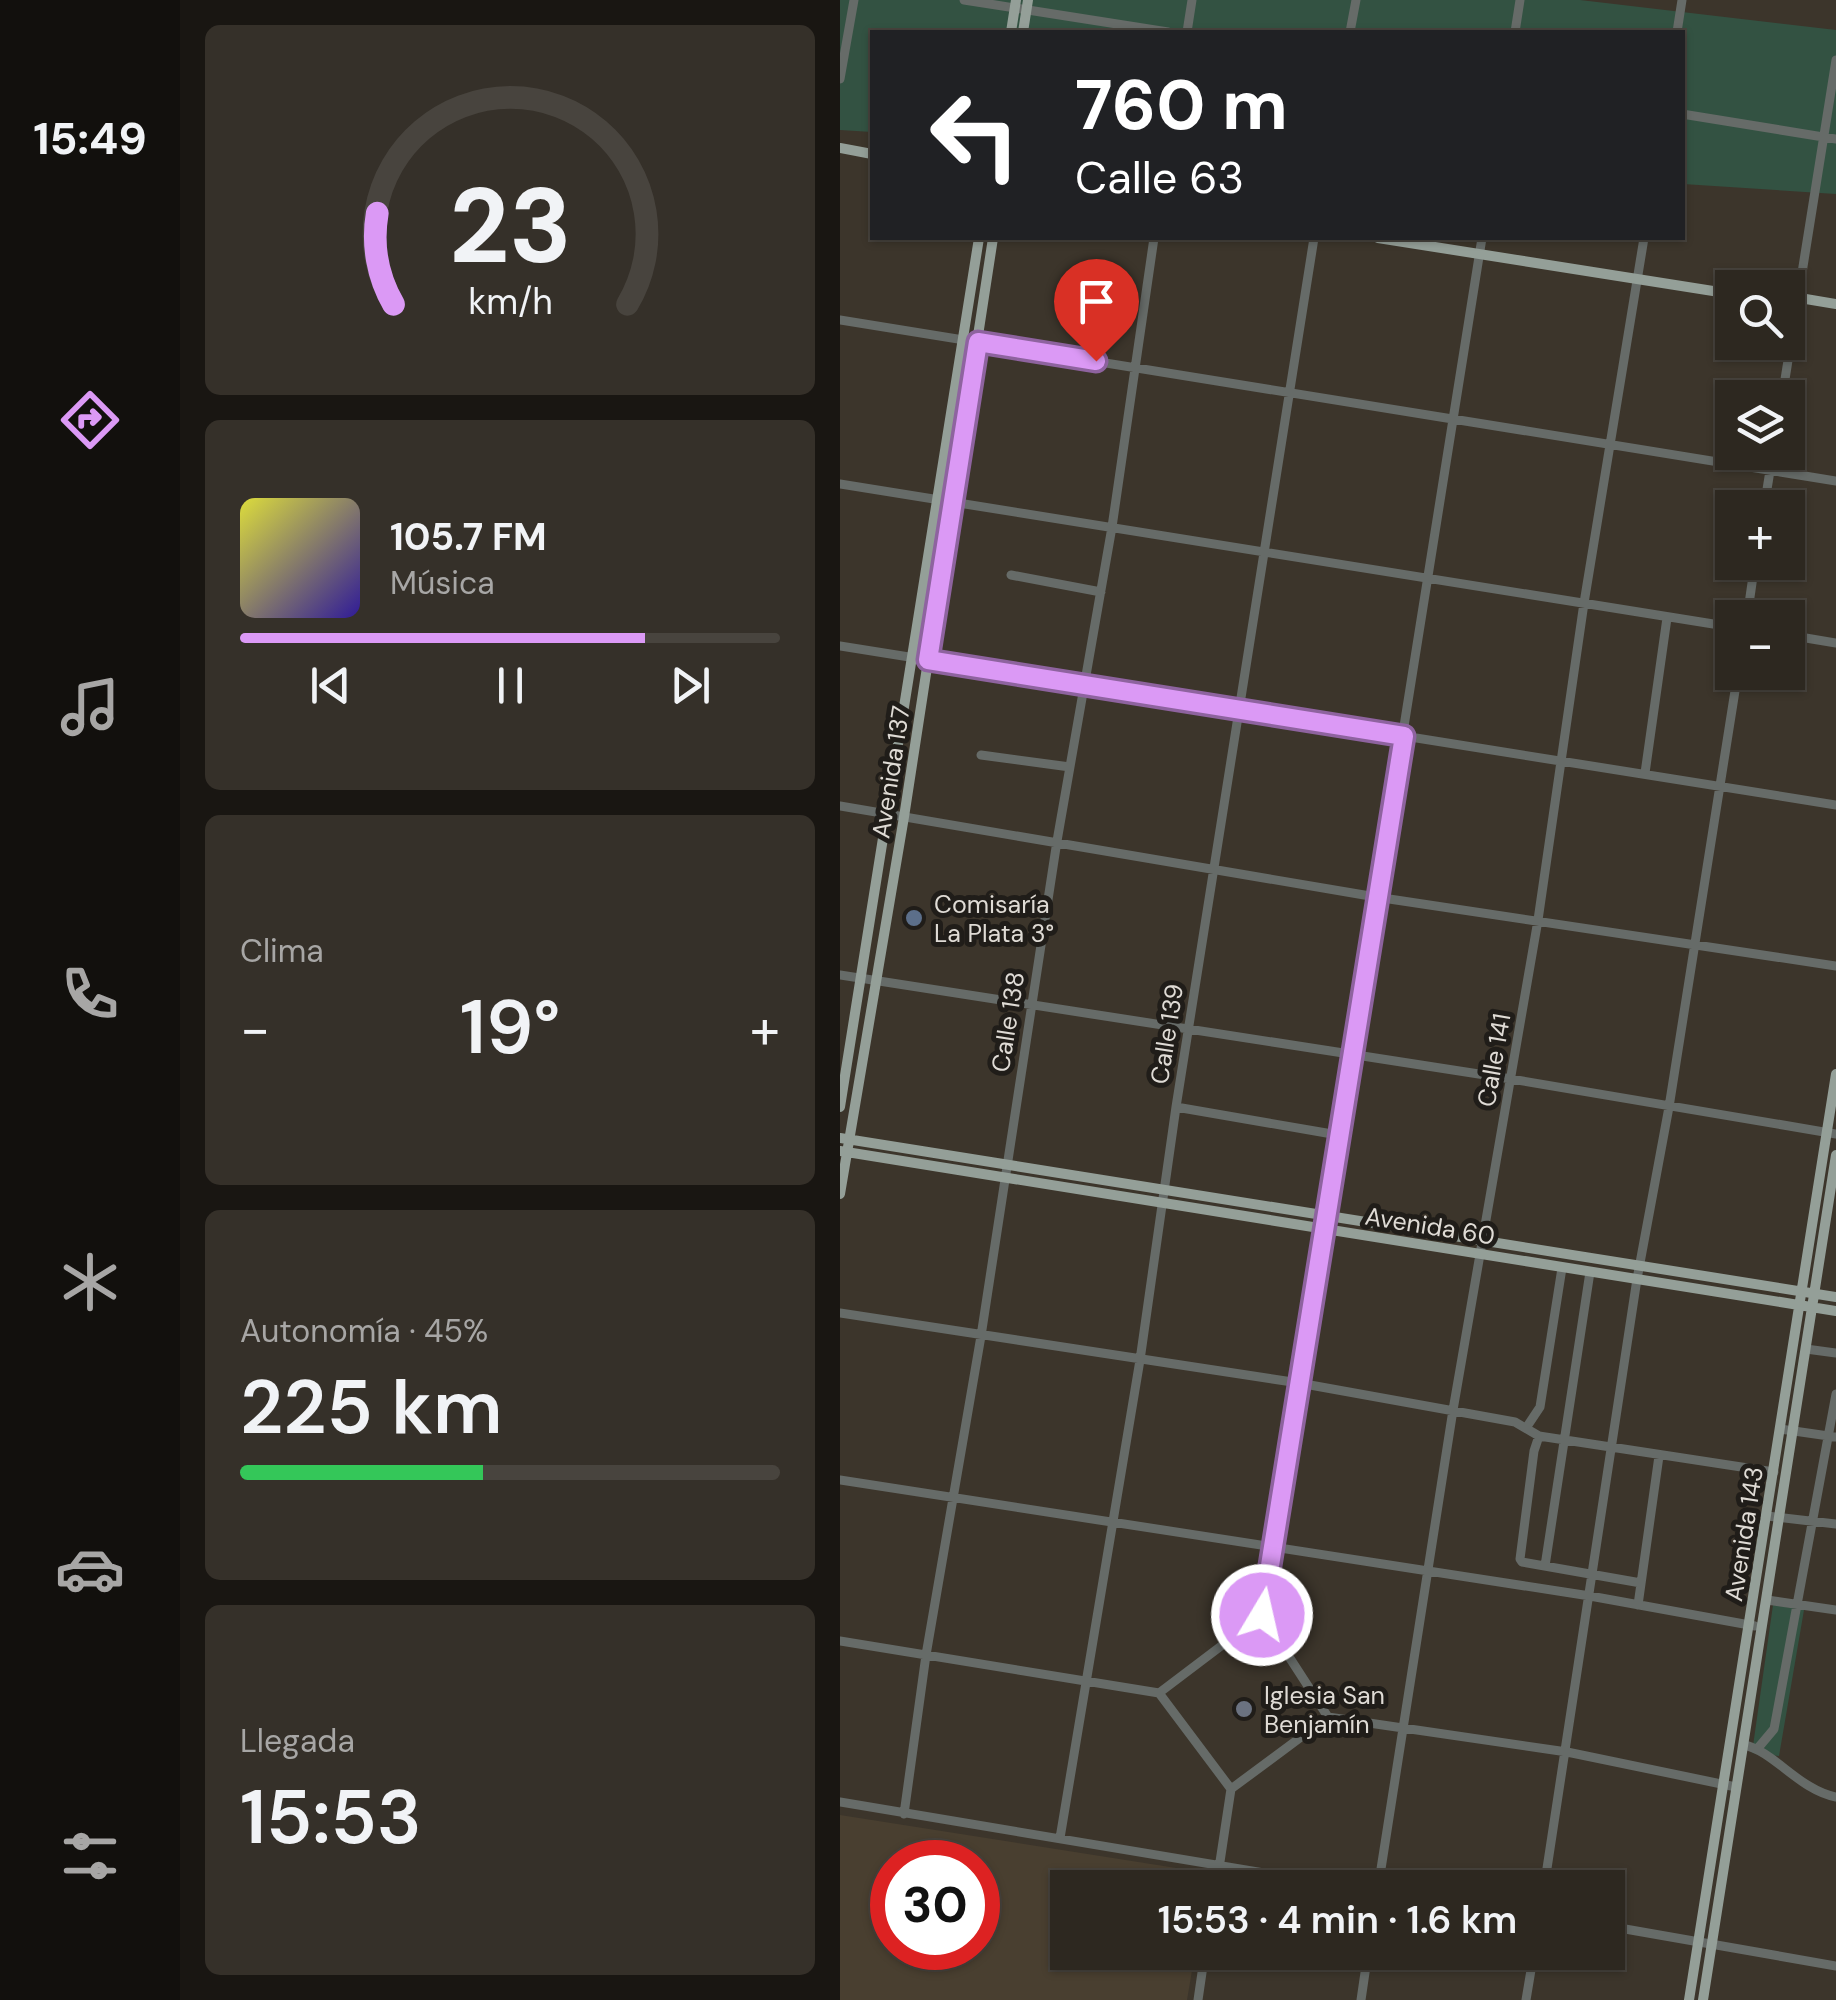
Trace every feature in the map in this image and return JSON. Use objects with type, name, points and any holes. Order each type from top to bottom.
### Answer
[{"type":"main road","points":[[1012,30],[1021,4]]},
{"type":"main road","points":[[1021,4],[1023,30]]},
{"type":"main road","points":[[840,148],[870,154]]},
{"type":"main road","name":"Avenida 137","points":[[840,1106],[979,240]]},
{"type":"main road","name":"Avenida 137","points":[[840,1194],[844,1145],[904,817],[993,240]]},
{"type":"main road","points":[[1404,240],[1480,246]]},
{"type":"main road","points":[[1434,240],[1715,288]]},
{"type":"main road","points":[[1805,302],[1836,307]]},
{"type":"main road","name":"Avenida 143","points":[[1809,1292],[1836,1074]]},
{"type":"main road","name":"Avenida 60","points":[[844,1145],[1007,1163],[1324,1229],[1836,1311]]},
{"type":"main road","name":"Avenida 60","points":[[844,1145],[1004,1178],[1327,1215],[1836,1297]]},
{"type":"main road","name":"Avenida 143","points":[[1704,2000],[1730,1786],[1744,1745],[1767,1516],[1780,1429],[1836,1155]]},
{"type":"main road","name":"Avenida 143","points":[[1689,2000],[1756,1626],[1767,1600],[1806,1349],[1806,1306]]},
{"type":"street","points":[[840,80],[854,0]]},
{"type":"street","points":[[964,0],[1021,4],[1158,30]]},
{"type":"street","points":[[1186,30],[1192,0]]},
{"type":"street","points":[[1350,30],[1356,0]]},
{"type":"street","points":[[1515,30],[1520,0]]},
{"type":"street","points":[[1676,30],[1682,0]]},
{"type":"street","points":[[1798,270],[1836,60]]},
{"type":"street","points":[[1685,114],[1836,138]]},
{"type":"street","name":"Calle 138","points":[[904,1814],[1057,841],[1102,592],[1154,240]]},
{"type":"street","name":"Calle 139","points":[[1060,1838],[1140,1360],[1176,1107],[1314,240]]},
{"type":"street","name":"Calle 141","points":[[1381,1870],[1453,1410],[1538,920],[1584,604],[1644,240]]},
{"type":"street","points":[[1328,1717],[1262,1615],[1480,246]]},
{"type":"street","points":[[840,320],[1715,461]]},
{"type":"street","points":[[1767,490],[1770,470],[1836,481]]},
{"type":"street","points":[[840,484],[1715,625]]},
{"type":"street","points":[[1011,574],[1102,592]]},
{"type":"street","points":[[1645,773],[1667,618]]},
{"type":"street","points":[[1805,638],[1836,643]]},
{"type":"street","points":[[840,646],[1836,805]]},
{"type":"street","points":[[1547,1870],[1636,1280],[1669,1106],[1735,690]]},
{"type":"street","points":[[980,755],[1070,766]]},
{"type":"street","points":[[840,806],[1376,897],[1836,966]]},
{"type":"street","points":[[840,975],[1831,1133]]},
{"type":"street","points":[[1176,1107],[1338,1135]]},
{"type":"street","points":[[1526,1428],[1540,1407],[1562,1268]]},
{"type":"street","points":[[1545,1566],[1590,1272]]},
{"type":"street","points":[[840,1313],[1299,1383],[1515,1422],[1539,1436],[1774,1472]]},
{"type":"street","points":[[1806,1349],[1836,1353]]},
{"type":"street","points":[[1758,1748],[1774,1729],[1832,1436],[1836,1394]]},
{"type":"street","points":[[1780,1429],[1832,1436]]},
{"type":"street","points":[[1539,1436],[1524,1523],[1522,1562],[1641,1583]]},
{"type":"street","points":[[1638,1605],[1659,1456]]},
{"type":"street","points":[[840,1480],[1590,1596],[1756,1626]]},
{"type":"street","points":[[1767,1516],[1836,1524]]},
{"type":"street","points":[[1767,1600],[1836,1610]]},
{"type":"street","points":[[1159,1694],[1262,1615]]},
{"type":"street","points":[[840,1641],[1159,1694],[1230,1789],[1218,1870]]},
{"type":"street","points":[[1230,1789],[1328,1717],[1567,1752],[1730,1786]]},
{"type":"street","points":[[1744,1745],[1758,1748],[1769,1760],[1815,1790],[1836,1797]]},
{"type":"street","points":[[840,1802],[1248,1870]]},
{"type":"street","points":[[1625,1929],[1836,1966]]},
{"type":"street","points":[[1198,2000],[1202,1970]]},
{"type":"street","points":[[1361,2000],[1365,1970]]},
{"type":"street","points":[[1526,2000],[1531,1970]]},
{"type":"shaded area","points":[[840,1815],[999,1840],[870,1840],[870,1970],[1000,1970],[1000,1840],[1189,1870],[1050,1870],[1050,1970],[1192,1970],[1187,2000],[840,2000]]},
{"type":"green space","points":[[840,0],[1580,0],[1836,30],[1836,194],[1685,184],[1685,30],[870,30],[870,132],[840,130]]},
{"type":"green space","points":[[1773,1605],[1804,1610],[1779,1756],[1752,1753]]},
{"type":"place","name":"Comisaría La Plata 3°","points":[[914,918]]},
{"type":"place","name":"Iglesia San Benjamín","points":[[1244,1709]]},
{"type":"route","points":[[1096,361],[978,342],[928,660],[1404,736],[1262,1615]]}]
